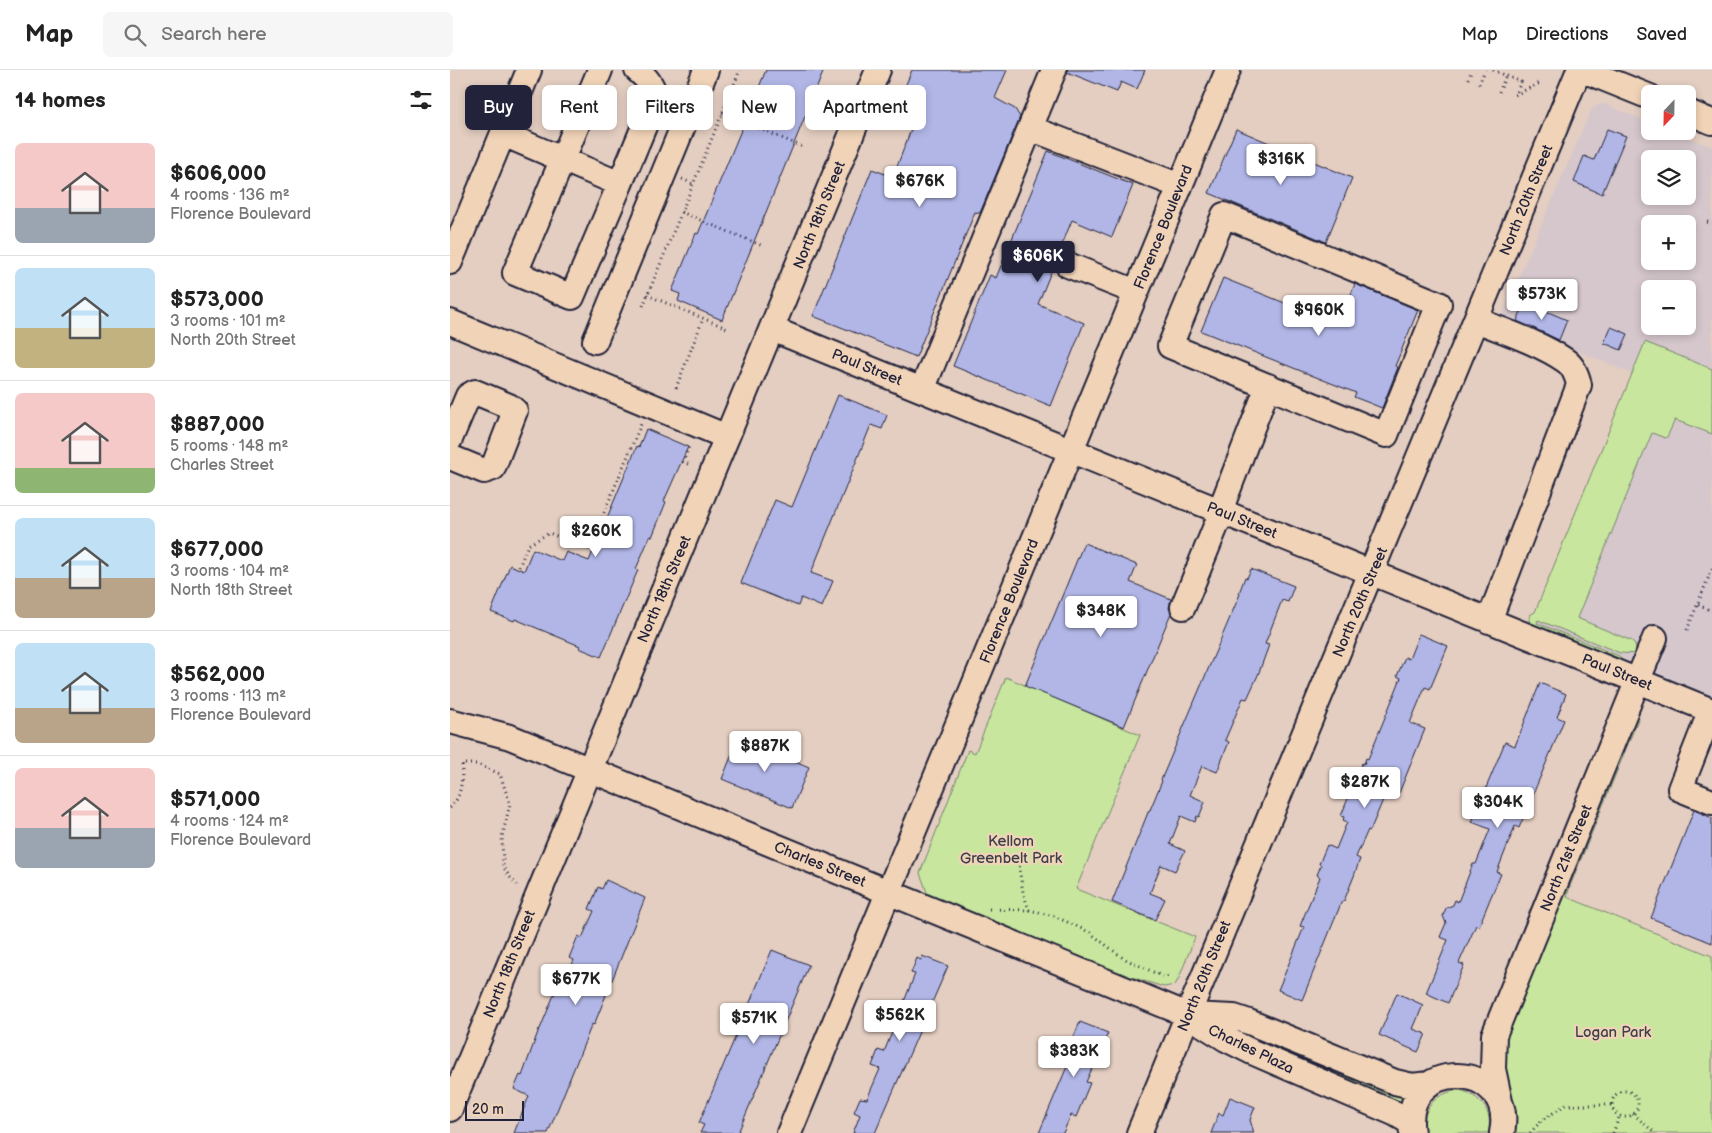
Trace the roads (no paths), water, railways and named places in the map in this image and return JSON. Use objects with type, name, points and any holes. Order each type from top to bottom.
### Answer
[{"type":"street","points":[[450,262],[529,70]]},
{"type":"street","points":[[600,70],[514,273],[572,297],[656,100],[655,92],[650,83],[637,70]]},
{"type":"street","points":[[596,341],[706,70]]},
{"type":"street","name":"North 18th Street","points":[[450,1109],[878,70]]},
{"type":"street","points":[[922,390],[1054,70]]},
{"type":"street","name":"Florence Boulevard","points":[[789,1133],[1228,70]]},
{"type":"street","points":[[1581,70],[1641,93]]},
{"type":"street","name":"North 20th Street","points":[[1139,1133],[1581,70]]},
{"type":"street","points":[[1696,115],[1712,122]]},
{"type":"street","points":[[1030,128],[1180,186]]},
{"type":"street","points":[[503,134],[620,184]]},
{"type":"street","points":[[1224,215],[1439,304],[1386,434],[1268,386],[1170,346],[1224,215]]},
{"type":"street","points":[[1068,265],[1136,292]]},
{"type":"street","points":[[1476,320],[1541,348],[1567,362],[1576,372],[1580,385],[1489,621]]},
{"type":"street","points":[[450,322],[727,437]]},
{"type":"street","name":"Paul Street","points":[[772,329],[1711,710]]},
{"type":"street","points":[[1183,607],[1268,386]]},
{"type":"street","points":[[450,440],[468,396],[475,392],[509,406],[515,411],[492,468],[484,471],[450,457]]},
{"type":"street","name":"North 21st Street","points":[[1494,1035],[1655,638]]},
{"type":"street","points":[[1711,710],[1680,788],[1712,802]]},
{"type":"street","name":"Charles Street","points":[[450,721],[510,738],[1188,1015]]},
{"type":"street","name":"Charles Plaza","points":[[1188,1015],[1234,1017],[1264,1027],[1395,1082],[1412,1086],[1428,1084]]},
{"type":"street","name":"Charles Plaza","points":[[1188,1015],[1226,1039],[1252,1052],[1396,1114],[1411,1128]]},
{"type":"street","points":[[1452,1076],[1474,1059],[1494,1035]]},
{"type":"street","points":[[1494,1035],[1492,1069],[1504,1118],[1502,1133]]},
{"type":"street","points":[[1411,1128],[1412,1108],[1418,1094],[1428,1084],[1441,1077],[1465,1076],[1481,1082],[1490,1088],[1500,1102]]},
{"type":"park label","name":"Kellom Greenbelt Park","points":[[1011,850]]},
{"type":"park label","name":"Logan Park","points":[[1613,1032]]}]
